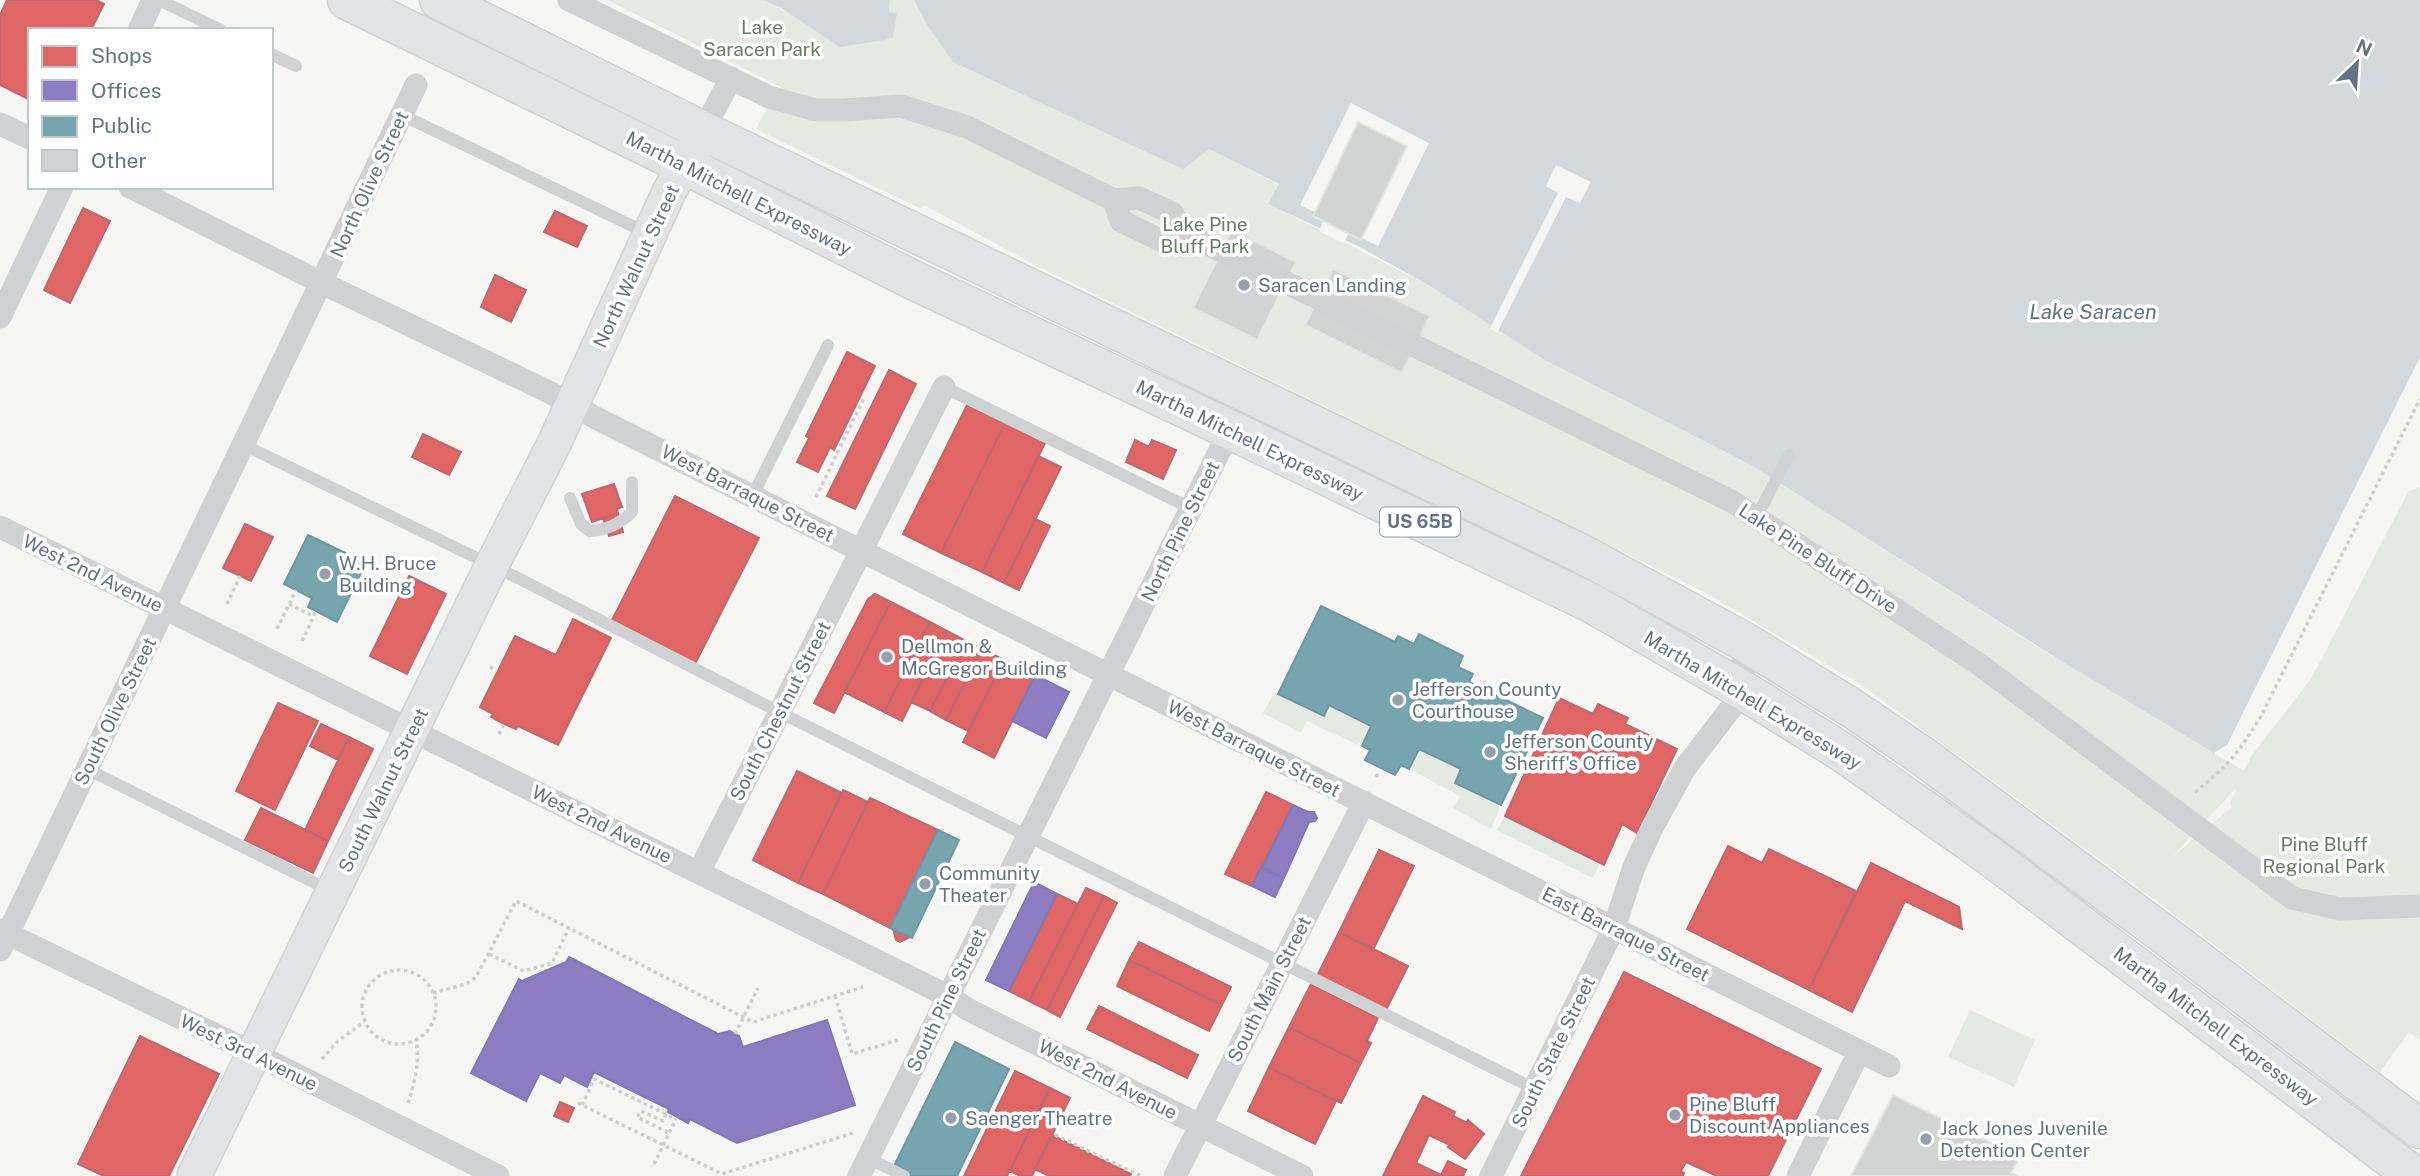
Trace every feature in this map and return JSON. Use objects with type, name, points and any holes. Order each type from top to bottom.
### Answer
[{"type":"highway","name":"Martha Mitchell Expressway","points":[[347,0],[911,279],[1593,604],[1744,691],[1842,752],[1987,854],[2414,1176]]},
{"type":"highway","name":"Martha Mitchell Expressway","points":[[439,0],[703,131],[1580,553],[1744,641],[1921,755],[2166,936],[2420,1129]]},
{"type":"highway","points":[[2334,1115],[2373,1176]]},
{"type":"street","points":[[140,28],[156,0]]},
{"type":"street","name":"Lake Pine Bluff Drive","points":[[569,0],[769,97],[816,110],[901,106],[967,127],[1114,200],[1139,198],[1172,214],[1185,233],[1731,501],[1980,665],[2292,898],[2340,909],[2420,906]]},
{"type":"street","points":[[703,131],[731,78]]},
{"type":"street","name":"North Olive Street","points":[[322,283],[416,86]]},
{"type":"street","points":[[0,124],[28,137]]},
{"type":"street","name":"North Walnut Street","points":[[572,404],[649,234],[703,131]]},
{"type":"street","points":[[0,317],[61,189]]},
{"type":"street","name":"West Barraque Street","points":[[134,189],[572,404],[1364,802]]},
{"type":"street","name":"South Olive Street","points":[[3,938],[322,283]]},
{"type":"street","name":"South Chestnut Street","points":[[699,872],[944,387]]},
{"type":"street","name":"North Pine Street","points":[[1108,675],[1221,448],[1237,433],[1257,423],[1272,403]]},
{"type":"street","name":"South Walnut Street","points":[[194,1176],[572,404]]},
{"type":"street","name":"West 2nd Avenue","points":[[0,527],[948,996],[969,1010],[1302,1176]]},
{"type":"street","points":[[1744,641],[1744,691]]},
{"type":"street","name":"South Pine Street","points":[[864,1167],[1108,675]]},
{"type":"street","name":"South State Street","points":[[1491,1176],[1614,928],[1634,867],[1672,790],[1685,768],[1744,691]]},
{"type":"street","name":"East Barraque Street","points":[[1364,802],[1889,1066]]},
{"type":"street","name":"South Main Street","points":[[1175,1176],[1364,802]]},
{"type":"street","name":"West 3rd Avenue","points":[[3,938],[253,1053],[498,1176]]},
{"type":"street","points":[[1798,1176],[1859,1052]]},
{"type":"lane","points":[[156,0],[217,28]]},
{"type":"lane","points":[[273,55],[296,65]]},
{"type":"lane","points":[[401,116],[649,234]]},
{"type":"lane","points":[[753,495],[828,345]]},
{"type":"lane","points":[[944,387],[1192,509]]},
{"type":"lane","points":[[244,445],[492,565],[779,712],[1535,1089]]},
{"type":"lane","points":[[1756,517],[1789,455]]},
{"type":"lane","points":[[570,498],[581,524],[590,531],[602,531],[623,521],[632,512],[632,482]]},
{"type":"lane","points":[[87,769],[333,891]]},
{"type":"lane","points":[[864,1167],[904,1176]]},
{"type":"path","points":[[816,496],[864,398]]},
{"type":"path","points":[[2195,792],[2221,772],[2239,752],[2260,718],[2420,399]]},
{"type":"path","points":[[227,604],[240,576]]},
{"type":"path","points":[[277,629],[296,590]]},
{"type":"path","points":[[289,604],[313,617]]},
{"type":"path","points":[[302,640],[316,611]]},
{"type":"path","points":[[490,667],[497,671]]},
{"type":"path","points":[[499,734],[504,723]]},
{"type":"path","points":[[1376,777],[1379,772]]},
{"type":"path","points":[[433,993],[466,984],[476,977],[516,901],[753,1022],[863,987]]},
{"type":"path","points":[[489,954],[524,971],[552,963],[569,928]]},
{"type":"path","points":[[540,966],[543,972]]},
{"type":"path","points":[[389,971],[414,973],[424,979],[433,993],[436,1012],[426,1033],[416,1040],[393,1044],[382,1040],[364,1022],[361,1009],[363,997],[368,985],[377,976],[389,971]]},
{"type":"path","points":[[734,1034],[758,988]]},
{"type":"path","points":[[835,996],[852,1054],[898,1040]]},
{"type":"path","points":[[322,1059],[338,1041],[364,1022]]},
{"type":"path","points":[[408,1103],[419,1051],[416,1040]]},
{"type":"path","points":[[654,1164],[663,1145],[669,1133],[677,1118],[594,1079],[580,1104],[663,1145],[722,1174],[853,1133]]},
{"type":"path","points":[[666,1114],[663,1121],[641,1111],[637,1117],[669,1133]]},
{"type":"path","points":[[1055,1135],[1141,1176]]},
{"type":"green space","points":[[607,0],[762,0],[814,27],[846,36],[885,40],[896,13],[889,12],[890,0],[914,0],[927,25],[1209,148],[1279,185],[1269,204],[1430,286],[1543,359],[1751,465],[2044,651],[2244,771],[2252,755],[2311,679],[2408,492],[2420,487],[2420,1040],[2409,1032],[2380,1072],[2156,901],[1860,684],[1704,592],[1035,265],[924,205],[921,209],[756,129],[768,107],[774,108],[781,87]],"holes":[[[2237,787],[2230,803],[2232,807],[2173,856]]]},
{"type":"green space","points":[[1274,693],[1323,716],[1329,705],[1371,726],[1363,744],[1359,742],[1358,745],[1307,721],[1301,733],[1263,713]]},
{"type":"green space","points":[[1419,749],[1461,769],[1455,783],[1501,805],[1491,829],[1453,808],[1460,796],[1409,769]]},
{"type":"green space","points":[[1931,776],[2111,909],[2101,925],[1921,789]]},
{"type":"green space","points":[[1505,816],[1600,863],[1593,878],[1497,830]]},
{"type":"green space","points":[[1970,1010],[2035,1040],[2014,1087],[1948,1057]]},
{"type":"water","points":[[762,0],[890,0],[889,12],[897,13],[893,37],[840,47],[781,8]]},
{"type":"water","name":"Lake Saracen","points":[[914,0],[2420,0],[2420,357],[2227,745],[2214,753],[2066,664],[1751,465],[1543,359],[1430,286],[1358,246],[1268,204],[1279,184],[1209,149],[1183,169],[953,62],[927,25]]},
{"type":"pier","points":[[1351,103],[1429,143],[1378,246],[1350,232],[1343,243],[1319,231],[1325,217],[1300,205]]},
{"type":"pier","points":[[1556,165],[1591,182],[1580,203],[1566,197],[1497,333],[1490,328],[1558,193],[1546,186]]},
{"type":"building: Shops","points":[[7,0],[96,0],[104,4],[92,28],[28,28],[28,99],[0,85],[0,15]]},
{"type":"building: Shops","points":[[83,208],[110,221],[70,303],[44,290]]},
{"type":"building: Shops","points":[[555,211],[587,226],[577,247],[544,232]]},
{"type":"building: Shops","points":[[495,275],[526,290],[511,322],[481,307]]},
{"type":"building: Shops","points":[[847,352],[875,366],[834,450],[830,447],[818,472],[797,462],[809,438],[806,436]]},
{"type":"building: Shops","points":[[889,370],[916,384],[855,509],[827,496]]},
{"type":"building: Shops","points":[[967,405],[1005,423],[941,553],[903,534]]},
{"type":"building: Shops","points":[[1005,423],[1045,443],[982,572],[941,553]]},
{"type":"building: Shops","points":[[423,434],[461,452],[449,475],[412,457]]},
{"type":"building: Shops","points":[[1135,440],[1149,447],[1152,440],[1176,450],[1163,479],[1126,462]]},
{"type":"building: Shops","points":[[1038,456],[1061,467],[1004,583],[982,572]]},
{"type":"building: Shops","points":[[614,484],[622,507],[617,509],[618,513],[592,522],[582,494]]},
{"type":"building: Shops","points":[[675,496],[759,538],[694,666],[610,624]]},
{"type":"building: Shops","points":[[618,513],[623,532],[609,536],[603,518]]},
{"type":"building: Shops","points":[[1035,519],[1050,526],[1019,590],[1004,583]]},
{"type":"building: Shops","points":[[245,524],[273,537],[251,581],[223,568]]},
{"type":"building: Shops","points":[[409,576],[446,594],[407,674],[370,656]]},
{"type":"building: Shops","points":[[875,594],[891,602],[834,713],[814,703],[868,599]]},
{"type":"building: Shops","name":"Dellmon & McGregor Building","points":[[891,602],[930,622],[884,712],[844,692]]},
{"type":"building: Shops","points":[[573,619],[611,638],[558,745],[518,726],[516,729],[504,724],[480,707],[515,636],[556,655]]},
{"type":"building: Shops","points":[[930,622],[947,631],[902,721],[884,712]]},
{"type":"building: Shops","points":[[947,631],[966,641],[930,711],[911,702]]},
{"type":"building: Shops","points":[[966,641],[982,649],[946,720],[930,711]]},
{"type":"building: Shops","points":[[982,649],[1004,660],[968,731],[946,720]]},
{"type":"building: Shops","points":[[1004,660],[1035,675],[994,758],[963,742]]},
{"type":"building: Shops","points":[[1559,698],[1593,714],[1598,704],[1628,718],[1625,724],[1677,749],[1637,833],[1622,824],[1604,865],[1505,816]]},
{"type":"building: Shops","points":[[278,703],[318,721],[275,810],[236,791]]},
{"type":"building: Shops","points":[[321,724],[349,737],[338,760],[310,746]]},
{"type":"building: Shops","points":[[349,737],[373,749],[328,841],[305,830]]},
{"type":"building: Shops","points":[[797,771],[842,793],[798,883],[753,860]]},
{"type":"building: Shops","points":[[843,790],[868,802],[823,894],[798,883]]},
{"type":"building: Shops","points":[[1266,792],[1293,805],[1252,886],[1225,874]]},
{"type":"building: Shops","points":[[870,798],[938,830],[890,928],[823,894]]},
{"type":"building: Shops","points":[[261,808],[328,841],[313,873],[245,840]]},
{"type":"building: Shops","points":[[1728,846],[1762,863],[1769,849],[1856,891],[1809,990],[1687,929]]},
{"type":"building: Shops","points":[[1379,850],[1414,866],[1373,950],[1339,932]]},
{"type":"building: Shops","points":[[1871,863],[1959,907],[1962,929],[1905,901],[1852,1012],[1809,990]]},
{"type":"building: Shops","points":[[1086,888],[1104,896],[1047,1010],[1029,1001]]},
{"type":"building: Shops","points":[[1057,894],[1078,904],[1029,1001],[1009,991]]},
{"type":"building: Shops","points":[[1104,896],[1117,903],[1060,1017],[1047,1010]]},
{"type":"building: Shops","points":[[893,929],[910,937],[900,942],[896,940]]},
{"type":"building: Shops","points":[[1339,932],[1408,966],[1386,1010],[1317,976]]},
{"type":"building: Shops","points":[[1139,942],[1231,987],[1222,1005],[1129,960]]},
{"type":"building: Shops","points":[[1129,960],[1222,1005],[1209,1031],[1117,986]]},
{"type":"building: Shops","name":"Pine Bluff Discount Appliances","points":[[1624,972],[1821,1069],[1768,1176],[1717,1176],[1686,1162],[1681,1171],[1683,1176],[1521,1176]]},
{"type":"building: Shops","points":[[1311,984],[1378,1018],[1367,1041],[1371,1043],[1361,1063],[1289,1027]]},
{"type":"building: Shops","points":[[1099,1006],[1198,1055],[1187,1078],[1087,1029]]},
{"type":"building: Shops","points":[[1289,1027],[1361,1063],[1341,1103],[1269,1067]]},
{"type":"building: Shops","points":[[140,1036],[219,1074],[169,1176],[104,1176],[78,1164]]},
{"type":"building: Shops","points":[[1269,1067],[1336,1101],[1315,1144],[1248,1111]]},
{"type":"building: Shops","points":[[1015,1071],[1050,1088],[1007,1176],[964,1176]]},
{"type":"building: Shops","points":[[1050,1088],[1070,1098],[1032,1176],[1020,1176],[1010,1171]]},
{"type":"building: Shops","points":[[1423,1096],[1455,1112],[1453,1116],[1467,1123],[1468,1120],[1484,1134],[1465,1159],[1448,1147],[1450,1145],[1429,1135],[1416,1163],[1441,1175],[1448,1161],[1466,1170],[1463,1176],[1383,1176]]},
{"type":"building: Shops","points":[[560,1102],[574,1108],[568,1122],[554,1116]]},
{"type":"building: Shops","points":[[1052,1135],[1131,1174],[1130,1176],[1049,1176],[1035,1169]]},
{"type":"building: Offices","points":[[1035,675],[1069,692],[1046,738],[1012,721]]},
{"type":"building: Offices","points":[[1293,805],[1314,812],[1317,818],[1309,822],[1284,878],[1262,868]]},
{"type":"building: Offices","points":[[1261,867],[1284,878],[1275,897],[1252,886]]},
{"type":"building: Offices","points":[[1034,882],[1057,894],[1009,991],[986,980]]},
{"type":"building: Offices","points":[[569,957],[718,1034],[730,1031],[739,1036],[743,1047],[827,1020],[855,1105],[737,1143],[690,1119],[688,1123],[668,1112],[669,1109],[594,1072],[587,1087],[564,1075],[560,1083],[540,1073],[526,1101],[471,1073],[519,979],[522,981],[566,962]]},
{"type":"building: Public","name":"W.H. Bruce Building","points":[[308,535],[366,563],[337,622],[308,607],[312,598],[284,584]]},
{"type":"building: Public","name":"Jefferson County Courthouse","points":[[1321,606],[1395,642],[1398,636],[1414,644],[1419,634],[1463,656],[1458,667],[1473,674],[1469,682],[1543,718],[1501,805],[1455,783],[1461,769],[1419,749],[1409,769],[1401,765],[1395,775],[1365,760],[1370,750],[1362,746],[1371,726],[1329,705],[1324,716],[1278,694]]},
{"type":"building: Public","name":"Community Theater","points":[[938,830],[959,840],[912,938],[890,928]]},
{"type":"building: Public","name":"Saenger Theatre","points":[[955,1042],[1009,1069],[957,1176],[910,1176],[893,1168]]},
{"type":"building: Other","points":[[1358,122],[1407,146],[1361,240],[1313,216]]},
{"type":"building: Other","name":"Saracen Landing","points":[[1232,230],[1296,262],[1257,340],[1193,308]]},
{"type":"building: Other","points":[[1333,269],[1430,316],[1402,373],[1305,325]]},
{"type":"building: Other","name":"Jack Jones Juvenile Detention Center","points":[[1893,1095],[2019,1157],[2011,1173],[2018,1176],[1851,1176]]},
{"type":"place","name":"Saracen Landing","points":[[1244,285]]},
{"type":"place","name":"W.H. Bruce Building","points":[[325,574]]},
{"type":"place","name":"Dellmon & McGregor Building","points":[[887,657]]},
{"type":"place","name":"Jefferson County Courthouse","points":[[1398,700]]},
{"type":"place","name":"Jefferson County Sheriff's Office","points":[[1490,752]]},
{"type":"place","name":"Community Theater","points":[[925,884]]},
{"type":"place","name":"Pine Bluff Discount Appliances","points":[[1675,1115]]},
{"type":"place","name":"Saenger Theatre","points":[[951,1118]]},
{"type":"place","name":"Jack Jones Juvenile Detention Center","points":[[1926,1139]]},
{"type":"park label","name":"Lake Saracen Park","points":[[762,38]]},
{"type":"park label","name":"Lake Pine Bluff Park","points":[[1205,235]]},
{"type":"park label","name":"Pine Bluff Regional Park","points":[[2324,855]]}]
